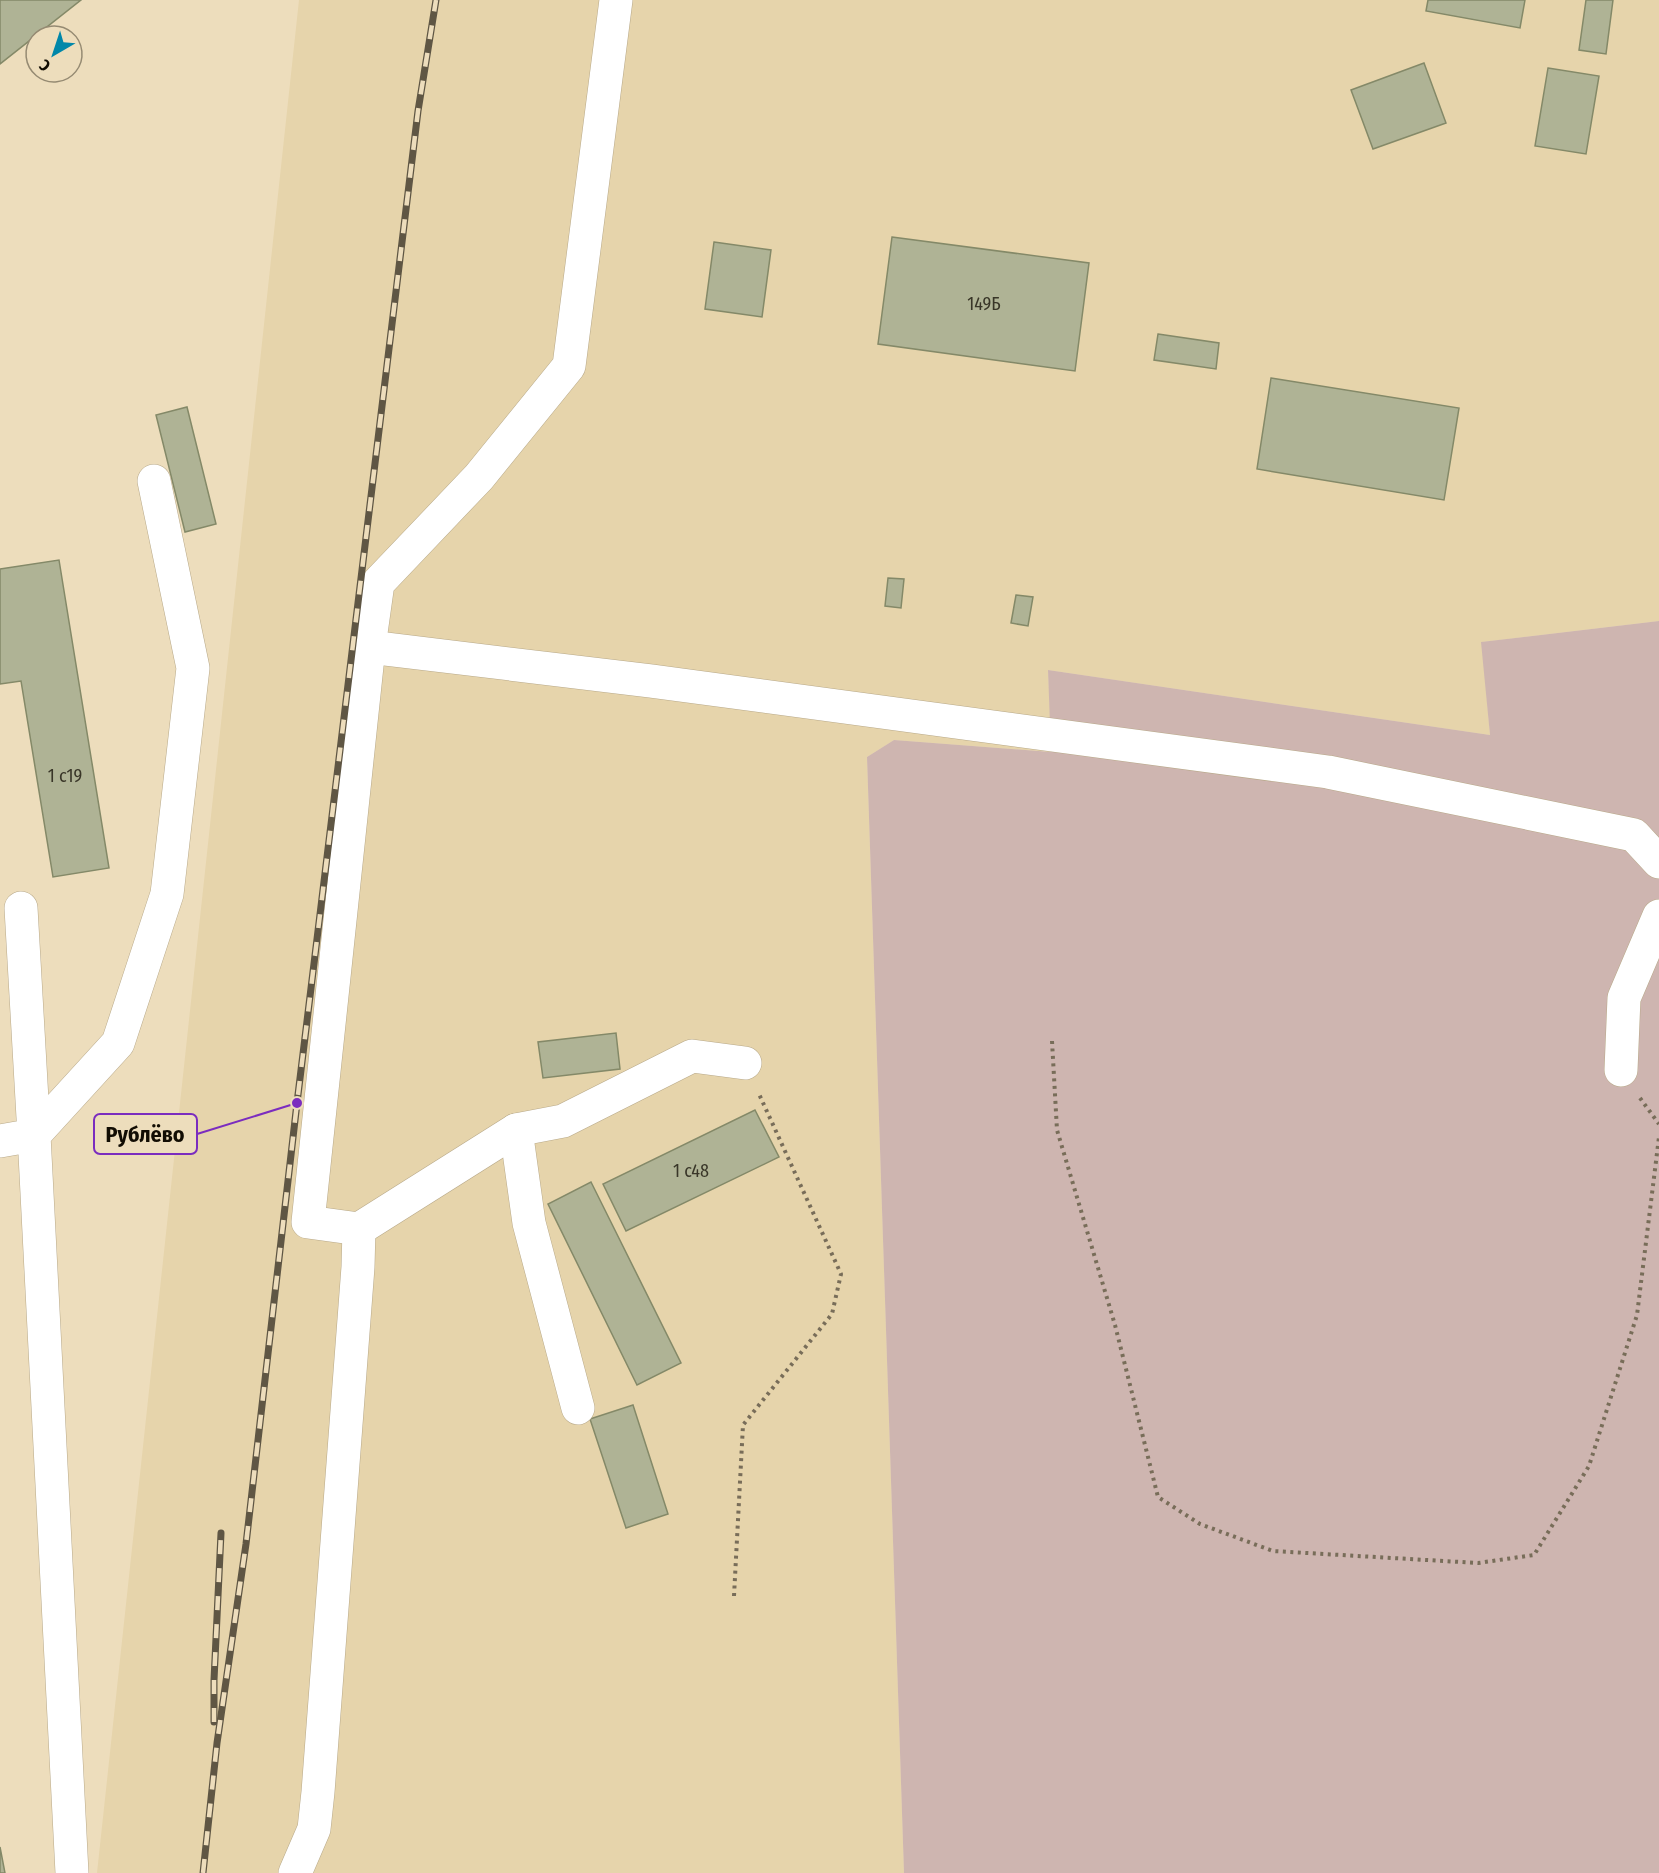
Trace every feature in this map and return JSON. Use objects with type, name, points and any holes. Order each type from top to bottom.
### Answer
[{"type":"lane","points":[[616,0],[569,366],[479,477],[378,583],[369,647],[308,1222],[359,1229],[516,1130],[563,1121],[692,1056],[745,1063]]},
{"type":"lane","points":[[0,1141],[34,1136],[118,1043],[167,894],[193,668],[154,481]]},
{"type":"lane","points":[[369,647],[663,682],[1328,772],[1634,835],[1659,862]]},
{"type":"lane","points":[[21,908],[72,1873]]},
{"type":"lane","points":[[1621,1070],[1624,998],[1659,916]]},
{"type":"lane","points":[[516,1130],[529,1223],[578,1408]]},
{"type":"lane","points":[[295,1873],[314,1829],[318,1792],[359,1229]]},
{"type":"path","points":[[1052,1041],[1057,1130],[1115,1325],[1158,1497],[1200,1524],[1273,1551],[1478,1563],[1534,1555],[1589,1466],[1636,1315],[1659,1137]]},
{"type":"path","points":[[734,1596],[743,1425],[831,1314],[841,1274],[745,1063]]},
{"type":"shaded area","points":[[299,0],[1659,0],[1659,621],[1482,642],[1490,735],[1048,670],[1052,752],[894,740],[867,757],[904,1873],[97,1873]]},
{"type":"shaded area","points":[[1659,621],[1659,1873],[904,1873],[867,757],[894,740],[1051,752],[1048,670],[1490,735],[1481,642]]},
{"type":"building","points":[[0,0],[81,0],[51,24],[24,24],[24,45],[0,64]]},
{"type":"building","points":[[1428,0],[1525,0],[1520,28],[1426,11]]},
{"type":"building","points":[[1586,0],[1613,0],[1606,54],[1579,50]]},
{"type":"building","points":[[1424,63],[1446,123],[1373,149],[1351,90]]},
{"type":"building","points":[[1548,68],[1599,76],[1586,154],[1535,146]]},
{"type":"building","points":[[892,237],[1089,263],[1075,371],[878,344]]},
{"type":"building","points":[[714,242],[771,250],[762,317],[705,309]]},
{"type":"building","points":[[1158,334],[1219,343],[1216,369],[1154,360]]},
{"type":"building","points":[[1271,378],[1459,408],[1444,500],[1257,469]]},
{"type":"building","points":[[187,407],[216,524],[185,532],[156,415]]},
{"type":"building","points":[[59,560],[109,868],[53,877],[21,681],[0,684],[0,569]]},
{"type":"building","points":[[888,578],[904,579],[901,608],[885,606]]},
{"type":"building","points":[[1016,595],[1033,597],[1028,626],[1011,623]]},
{"type":"building","points":[[616,1033],[620,1069],[543,1078],[538,1042]]},
{"type":"building","points":[[755,1110],[779,1157],[626,1231],[603,1184]]},
{"type":"building","points":[[591,1182],[681,1363],[637,1385],[548,1204]]},
{"type":"building","points":[[633,1405],[668,1514],[626,1528],[590,1419]]},
{"type":"building","points":[[0,1847],[5,1873],[0,1873]]},
{"type":"railway","points":[[203,1873],[217,1743],[246,1544],[297,1103],[418,111],[436,0]]},
{"type":"railway","points":[[214,1722],[221,1533]]},
{"type":"place","name":"Рублёво","points":[[297,1103]]}]
